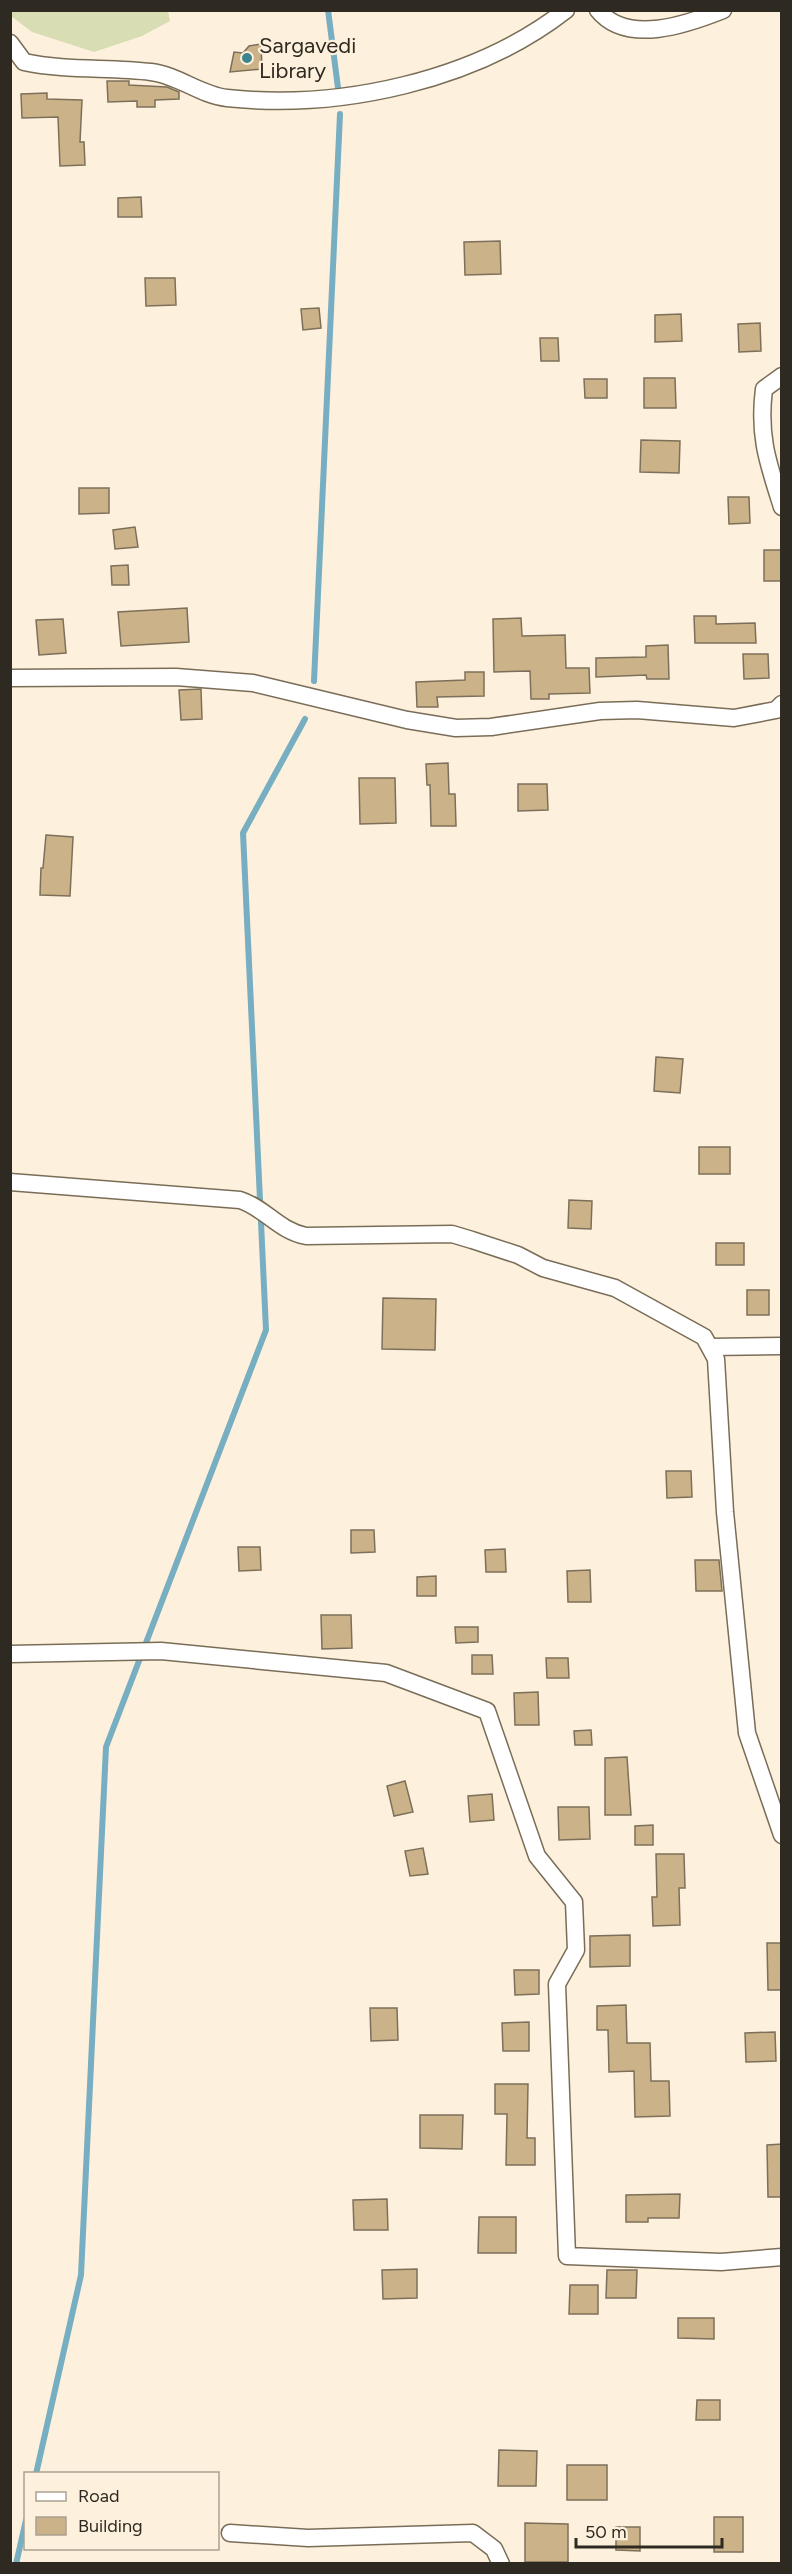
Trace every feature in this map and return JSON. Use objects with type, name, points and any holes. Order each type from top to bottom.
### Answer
[{"type":"street","points":[[10,43],[24,62],[46,67],[150,72],[171,76],[201,91],[225,98],[318,101],[361,96],[448,72],[509,46],[566,10]]},
{"type":"street","points":[[598,10],[605,19],[632,30],[659,28],[701,19],[723,10]]},
{"type":"street","points":[[782,376],[764,389],[762,410],[763,447],[782,507]]},
{"type":"street","points":[[10,678],[176,677],[253,683],[396,717],[456,728],[491,727],[600,711],[637,710],[734,718],[776,710],[782,704]]},
{"type":"street","points":[[10,1182],[240,1200],[251,1204],[291,1233],[306,1236],[452,1234],[518,1255],[543,1268],[615,1288],[704,1336],[716,1359],[725,1512],[747,1733],[782,1835]]},
{"type":"street","points":[[710,1347],[782,1346]]},
{"type":"street","points":[[10,1654],[145,1651],[386,1673],[488,1711],[537,1856],[574,1902],[576,1950],[557,1984],[567,2256],[721,2262],[782,2257]]},
{"type":"street","points":[[230,2533],[308,2538],[473,2533],[494,2549],[501,2564]]},
{"type":"green space","points":[[10,11],[168,11],[170,21],[142,36],[94,52],[32,32],[11,16]]},
{"type":"building","name":"Sargavedi Library","points":[[261,44],[262,69],[230,72],[234,52],[243,53],[249,46]]},
{"type":"building","points":[[107,81],[129,81],[129,85],[167,87],[179,92],[179,99],[155,100],[155,107],[137,107],[137,101],[108,102]]},
{"type":"building","points":[[47,93],[47,99],[82,100],[80,142],[84,142],[85,165],[60,166],[58,117],[22,118],[21,94]]},
{"type":"building","points":[[141,197],[142,217],[118,217],[118,198]]},
{"type":"building","points":[[500,241],[501,274],[465,275],[464,242]]},
{"type":"building","points":[[145,278],[175,278],[176,305],[146,306]]},
{"type":"building","points":[[319,308],[321,328],[303,330],[301,309]]},
{"type":"building","points":[[681,314],[682,341],[655,342],[655,315]]},
{"type":"building","points":[[760,323],[761,351],[739,352],[738,324]]},
{"type":"building","points":[[540,338],[558,338],[559,361],[541,361]]},
{"type":"building","points":[[644,378],[675,378],[676,408],[644,408]]},
{"type":"building","points":[[584,379],[607,379],[607,398],[585,398]]},
{"type":"building","points":[[641,440],[680,441],[679,473],[640,472]]},
{"type":"building","points":[[79,488],[109,488],[109,513],[79,514]]},
{"type":"building","points":[[728,497],[749,497],[750,523],[729,524]]},
{"type":"building","points":[[135,527],[138,547],[115,549],[113,530]]},
{"type":"building","points":[[764,550],[782,550],[782,581],[764,581]]},
{"type":"building","points":[[128,565],[129,585],[112,585],[111,566]]},
{"type":"building","points":[[187,608],[189,642],[121,646],[118,612]]},
{"type":"building","points":[[694,616],[716,616],[716,624],[755,623],[756,643],[695,643]]},
{"type":"building","points":[[521,618],[522,636],[565,635],[566,668],[589,668],[590,693],[549,694],[549,699],[531,699],[530,671],[494,672],[493,619]]},
{"type":"building","points":[[63,619],[66,653],[39,655],[36,620]]},
{"type":"building","points":[[668,645],[669,679],[647,679],[646,675],[596,677],[596,658],[646,657],[646,646]]},
{"type":"building","points":[[743,654],[768,654],[769,678],[744,679]]},
{"type":"building","points":[[465,672],[484,672],[484,696],[437,697],[438,707],[417,707],[416,682],[465,680]]},
{"type":"building","points":[[201,689],[202,719],[181,720],[179,690]]},
{"type":"building","points":[[448,763],[449,794],[455,794],[456,826],[431,826],[430,785],[427,785],[426,764]]},
{"type":"building","points":[[359,778],[395,778],[396,823],[360,824]]},
{"type":"building","points":[[518,784],[547,784],[548,810],[518,811]]},
{"type":"building","points":[[46,835],[73,837],[70,896],[40,895]]},
{"type":"building","points":[[656,1057],[683,1059],[680,1093],[654,1091]]},
{"type":"building","points":[[699,1147],[730,1147],[730,1174],[699,1174]]},
{"type":"building","points":[[569,1200],[592,1201],[591,1229],[568,1228]]},
{"type":"building","points":[[716,1243],[744,1243],[744,1265],[716,1265]]},
{"type":"building","points":[[747,1290],[769,1290],[769,1315],[747,1315]]},
{"type":"building","points":[[383,1298],[436,1299],[435,1350],[382,1349]]},
{"type":"building","points":[[666,1471],[691,1471],[692,1497],[667,1498]]},
{"type":"building","points":[[351,1530],[374,1530],[375,1552],[351,1553]]},
{"type":"building","points":[[238,1547],[260,1547],[261,1570],[239,1571]]},
{"type":"building","points":[[505,1549],[506,1572],[486,1572],[485,1550]]},
{"type":"building","points":[[695,1560],[719,1560],[722,1591],[696,1591]]},
{"type":"building","points":[[590,1570],[591,1602],[568,1602],[567,1571]]},
{"type":"building","points":[[436,1576],[436,1596],[417,1596],[417,1577]]},
{"type":"building","points":[[321,1615],[351,1615],[352,1648],[322,1649]]},
{"type":"building","points":[[455,1627],[478,1627],[478,1642],[456,1643]]},
{"type":"building","points":[[472,1655],[492,1655],[493,1674],[472,1674]]},
{"type":"building","points":[[546,1658],[568,1658],[569,1678],[547,1678]]},
{"type":"building","points":[[538,1692],[539,1725],[515,1725],[514,1693]]},
{"type":"building","points":[[591,1730],[592,1745],[575,1745],[574,1731]]},
{"type":"building","points":[[627,1757],[631,1815],[605,1815],[605,1758]]},
{"type":"building","points":[[405,1781],[413,1812],[394,1816],[387,1786]]},
{"type":"building","points":[[492,1794],[494,1820],[470,1822],[468,1796]]},
{"type":"building","points":[[558,1807],[589,1807],[590,1839],[559,1840]]},
{"type":"building","points":[[653,1825],[653,1845],[635,1845],[635,1826]]},
{"type":"building","points":[[423,1848],[428,1874],[410,1876],[405,1851]]},
{"type":"building","points":[[656,1854],[684,1854],[685,1888],[679,1888],[680,1925],[653,1926],[652,1897],[657,1897]]},
{"type":"building","points":[[630,1935],[630,1966],[590,1967],[590,1936]]},
{"type":"building","points":[[767,1943],[782,1943],[782,1990],[768,1990]]},
{"type":"building","points":[[514,1970],[539,1970],[539,1994],[515,1995]]},
{"type":"building","points":[[626,2005],[627,2043],[650,2043],[651,2081],[669,2081],[670,2116],[635,2117],[634,2071],[609,2072],[608,2030],[597,2030],[597,2006]]},
{"type":"building","points":[[370,2008],[397,2008],[398,2040],[371,2041]]},
{"type":"building","points":[[529,2022],[529,2051],[503,2051],[502,2023]]},
{"type":"building","points":[[775,2032],[776,2061],[746,2062],[745,2033]]},
{"type":"building","points":[[495,2084],[528,2084],[527,2138],[535,2138],[535,2165],[506,2165],[507,2114],[495,2114]]},
{"type":"building","points":[[420,2115],[463,2115],[462,2149],[420,2148]]},
{"type":"building","points":[[782,2144],[782,2197],[768,2197],[767,2145]]},
{"type":"building","points":[[680,2194],[679,2218],[648,2218],[648,2222],[626,2222],[626,2195]]},
{"type":"building","points":[[387,2199],[388,2230],[354,2230],[353,2200]]},
{"type":"building","points":[[479,2217],[516,2217],[516,2253],[478,2253]]},
{"type":"building","points":[[417,2269],[417,2298],[383,2299],[382,2270]]},
{"type":"building","points":[[607,2270],[637,2270],[636,2298],[606,2298]]},
{"type":"building","points":[[570,2285],[598,2285],[598,2314],[569,2314]]},
{"type":"building","points":[[678,2318],[714,2318],[714,2339],[678,2338]]},
{"type":"building","points":[[697,2400],[720,2400],[720,2420],[696,2420]]},
{"type":"building","points":[[499,2450],[537,2451],[536,2486],[498,2486]]},
{"type":"building","points":[[567,2465],[607,2465],[607,2500],[567,2500]]},
{"type":"building","points":[[714,2517],[743,2517],[743,2552],[714,2552]]},
{"type":"building","points":[[525,2523],[568,2524],[568,2562],[525,2562]]},
{"type":"building","points":[[616,2527],[640,2527],[640,2551],[616,2550]]},
{"type":"waterway","points":[[328,10],[338,88]]},
{"type":"waterway","points":[[314,681],[340,114]]},
{"type":"waterway","points":[[36,2472],[81,2275],[106,1747],[266,1330],[243,833],[305,719]]},
{"type":"waterway","points":[[16,2564],[24,2529]]},
{"type":"place","name":"Sargavedi Library","points":[[247,58]]}]
